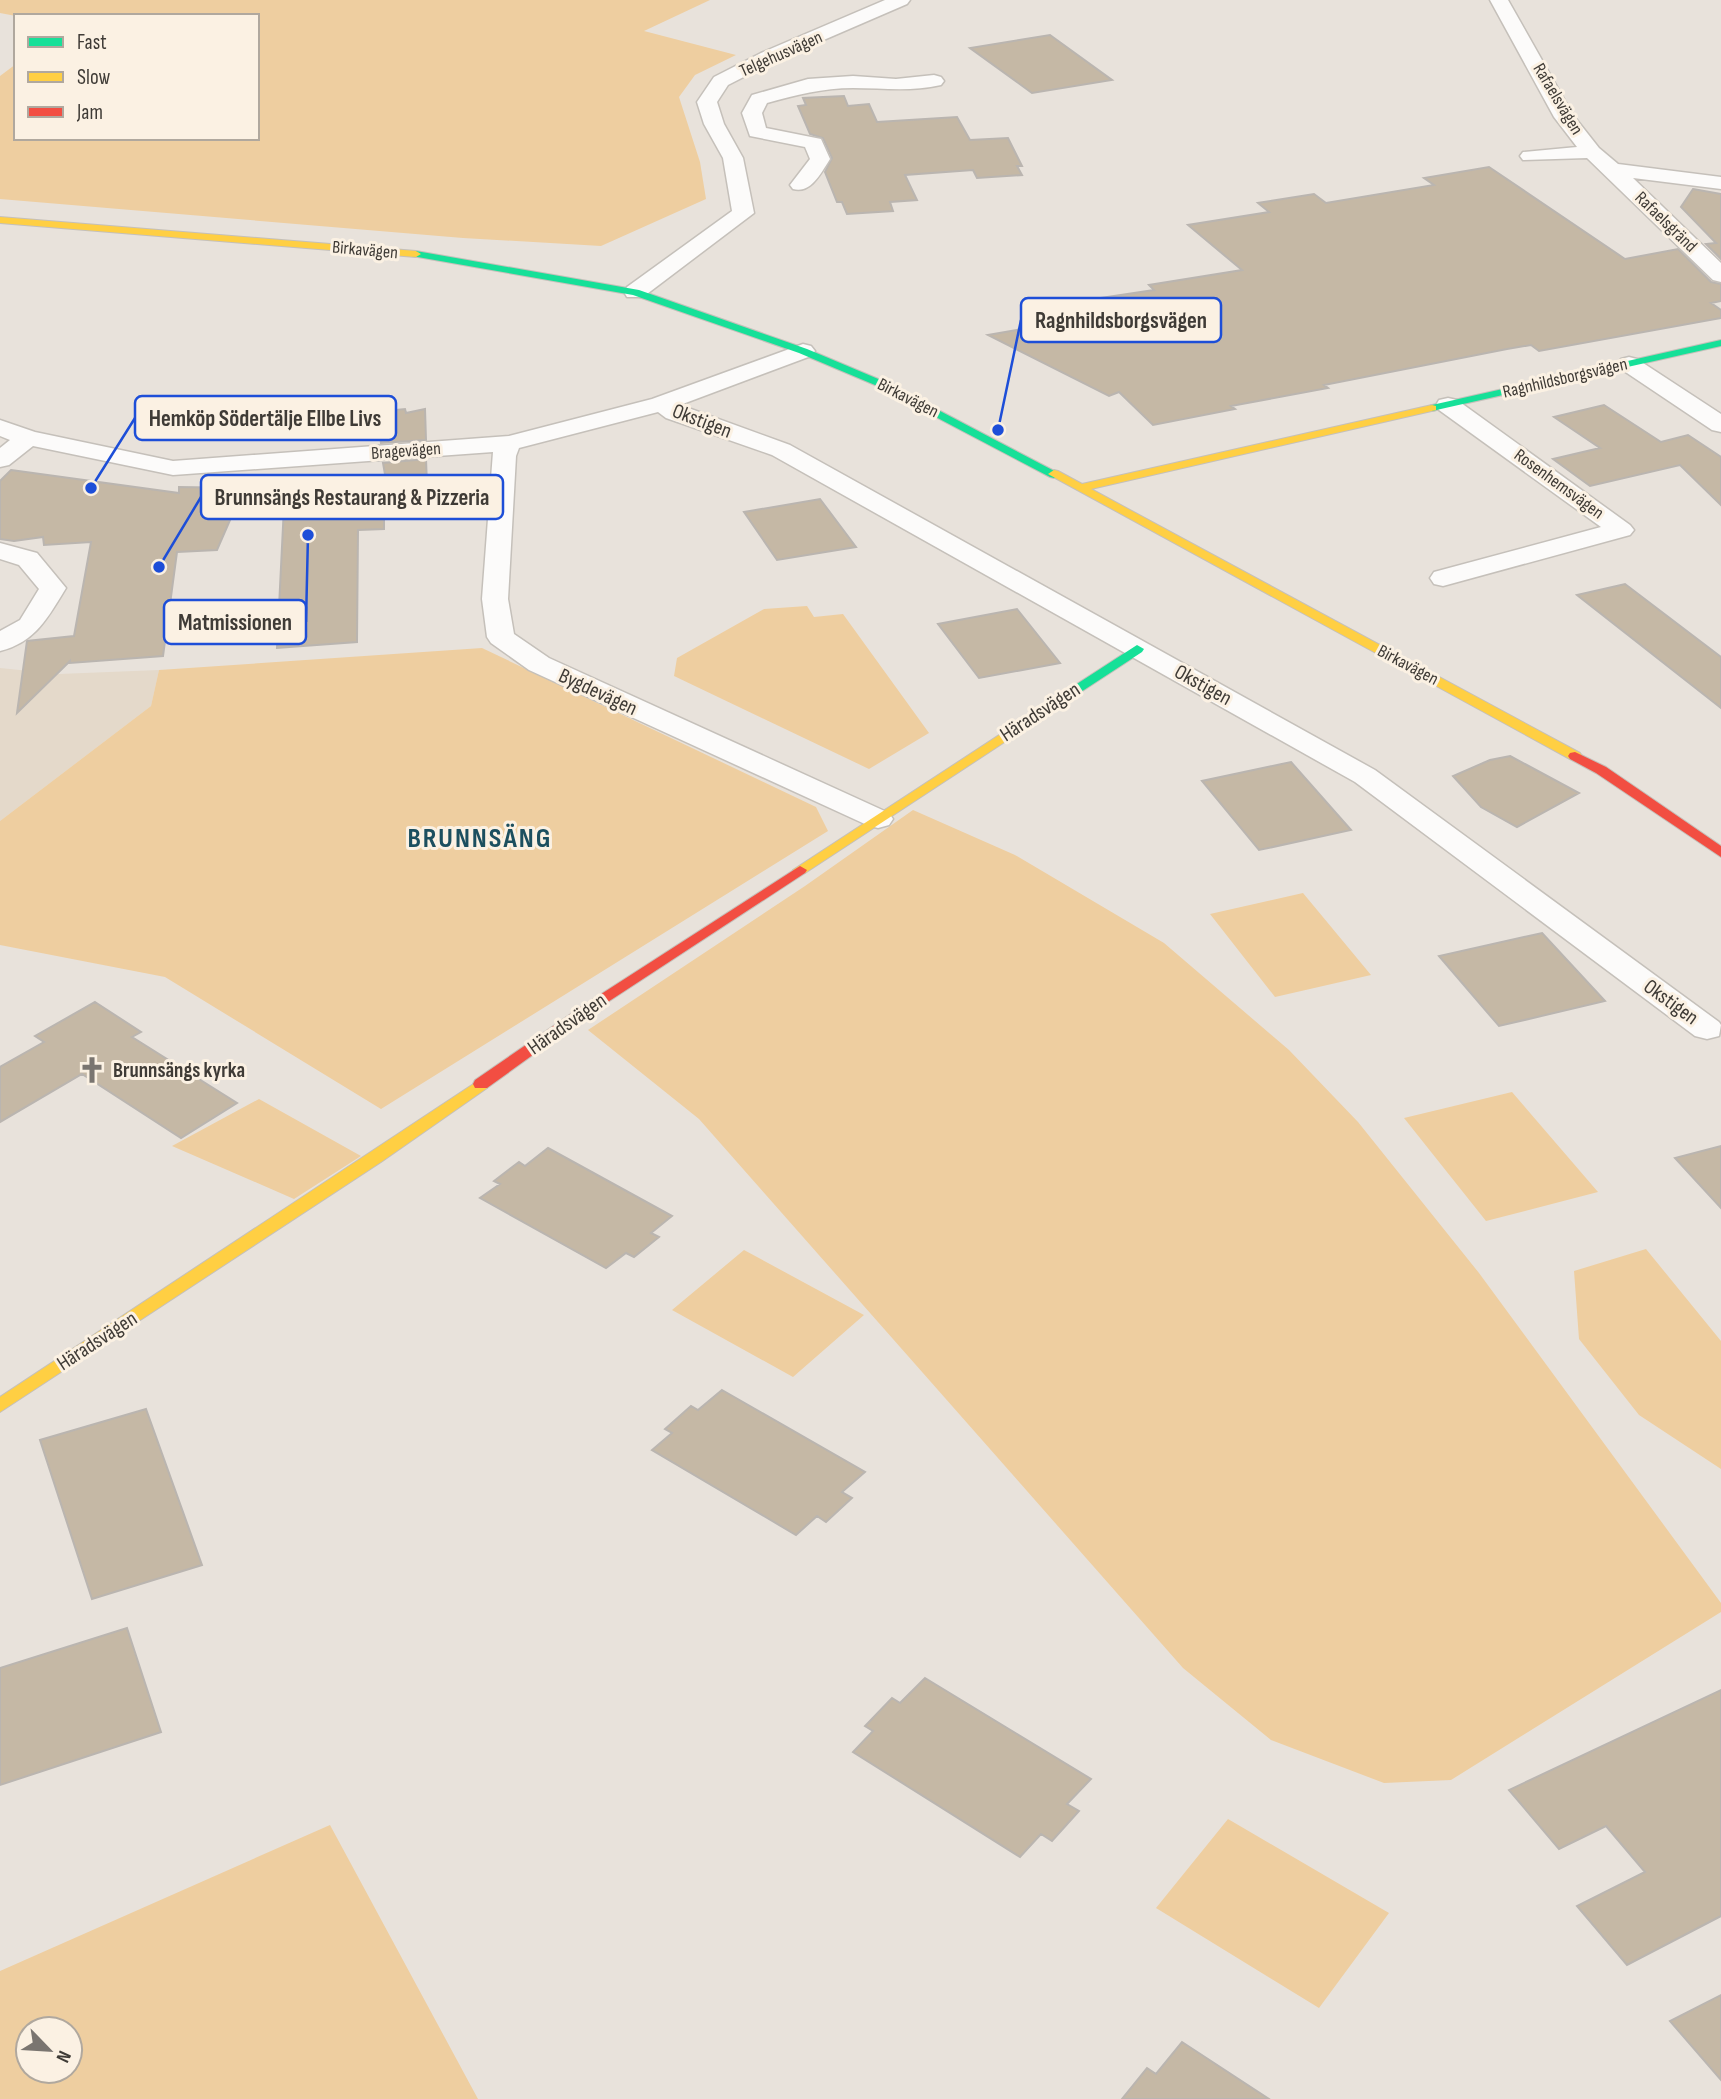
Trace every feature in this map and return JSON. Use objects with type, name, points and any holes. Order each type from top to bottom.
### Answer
[{"type":"street","name":"Telgehusvägen","points":[[635,292],[743,213],[733,158],[714,124],[707,102],[721,81],[768,57],[901,0]]},
{"type":"street","name":"Rafaelsvägen","points":[[1499,0],[1564,117],[1591,152],[1612,169]]},
{"type":"street","points":[[800,185],[820,159],[814,143],[757,132],[752,113],[759,99],[808,85],[853,82],[896,85],[934,81]]},
{"type":"street","points":[[1530,156],[1591,152]]},
{"type":"street","points":[[1612,169],[1721,183]]},
{"type":"street","name":"Rafaelsgränd","points":[[1612,169],[1721,275]]},
{"type":"street","name":"Birkavägen","points":[[0,220],[434,256],[635,292],[803,351],[879,383],[1081,488],[1601,770],[1721,853]]},
{"type":"street","name":"Ragnhildsborgsvägen","points":[[1081,488],[1721,343]]},
{"type":"street","name":"Bragevägen","points":[[0,427],[28,439],[173,468],[509,443],[553,434],[661,404],[803,351]]},
{"type":"street","points":[[1629,363],[1721,425]]},
{"type":"street","name":"Okstigen","points":[[661,404],[675,413],[781,450],[1365,775],[1707,1029]]},
{"type":"street","name":"Rosenhemsvägen","points":[[1443,578],[1621,530],[1448,405]]},
{"type":"street","points":[[0,460],[28,439]]},
{"type":"street","name":"Bygdevägen","points":[[509,443],[504,456],[495,599],[501,637],[550,670],[878,819]]},
{"type":"street","points":[[0,551],[28,559],[53,587],[30,625],[0,643]]},
{"type":"street","name":"Häradsvägen","points":[[0,1406],[375,1158],[586,1010],[1137,649]]},
{"type":"shaded area","points":[[0,0],[710,0],[644,31],[736,55],[695,75],[679,97],[700,162],[706,199],[601,246],[463,238],[0,199],[0,76],[14,66],[14,140],[259,140],[259,14],[14,16],[0,13]]},
{"type":"shaded area","points":[[807,606],[814,617],[843,614],[929,733],[869,769],[674,676],[677,658],[764,609]]},
{"type":"shaded area","points":[[482,648],[816,807],[828,831],[381,1109],[165,977],[0,945],[0,821],[151,706],[159,670]]},
{"type":"shaded area","points":[[0,668],[59,674],[159,670],[151,706],[0,821]]},
{"type":"shaded area","points":[[913,810],[1015,855],[1164,943],[1289,1050],[1358,1122],[1479,1273],[1721,1603],[1721,1612],[1451,1780],[1384,1783],[1271,1740],[1183,1668],[699,1119],[588,1030],[805,886]]},
{"type":"shaded area","points":[[1303,893],[1371,975],[1275,997],[1210,914]]},
{"type":"shaded area","points":[[1512,1092],[1598,1192],[1486,1221],[1404,1118]]},
{"type":"shaded area","points":[[259,1099],[361,1156],[294,1199],[172,1146]]},
{"type":"shaded area","points":[[1646,1249],[1721,1341],[1721,1469],[1639,1415],[1579,1339],[1574,1271]]},
{"type":"shaded area","points":[[744,1250],[864,1315],[793,1377],[672,1310]]},
{"type":"shaded area","points":[[1228,1819],[1389,1913],[1319,2008],[1156,1908]]},
{"type":"shaded area","points":[[330,1825],[478,2099],[0,2099],[0,1971]]},
{"type":"building","points":[[1050,35],[1112,80],[1032,93],[970,48]]},
{"type":"building","points":[[844,96],[848,106],[869,104],[877,122],[957,117],[970,140],[1008,138],[1022,166],[1017,166],[1022,175],[977,178],[973,170],[905,175],[917,200],[890,202],[893,211],[847,214],[842,202],[837,202],[825,172],[832,158],[823,138],[810,134],[798,106],[806,105],[803,98]]},
{"type":"building","points":[[1489,167],[1625,259],[1678,249],[1711,282],[1721,284],[1721,301],[1711,303],[1721,310],[1721,318],[1539,351],[1531,345],[1507,349],[1324,385],[1328,388],[1231,406],[1235,409],[1153,425],[1119,392],[1109,396],[988,335],[1051,324],[1046,320],[1112,308],[1101,298],[1154,290],[1149,285],[1242,270],[1188,225],[1269,212],[1258,203],[1314,194],[1326,203],[1434,185],[1424,178]]},
{"type":"building","points":[[1693,189],[1721,194],[1721,259],[1706,244],[1716,243],[1681,207]]},
{"type":"building","points":[[1604,405],[1661,442],[1688,435],[1721,457],[1721,505],[1680,465],[1590,486],[1553,459],[1600,448],[1554,417]]},
{"type":"building","points":[[405,409],[406,413],[425,409],[426,440],[381,443],[376,412]]},
{"type":"building","points":[[426,459],[428,512],[384,514],[384,529],[358,530],[357,642],[277,648],[285,486],[386,480],[383,463]]},
{"type":"building","points":[[11,470],[179,493],[179,487],[244,488],[217,550],[177,552],[163,656],[70,661],[17,713],[27,641],[74,636],[91,542],[44,545],[43,537],[14,541],[0,539],[0,481]]},
{"type":"building","points":[[820,499],[856,547],[777,560],[744,512]]},
{"type":"building","points":[[1625,584],[1721,657],[1721,708],[1577,595]]},
{"type":"building","points":[[1017,609],[1060,663],[979,678],[938,624]]},
{"type":"building","points":[[1510,756],[1579,793],[1517,827],[1481,807],[1453,776],[1490,760]]},
{"type":"building","points":[[1291,762],[1351,830],[1259,850],[1202,781]]},
{"type":"building","points":[[1542,933],[1605,1001],[1499,1026],[1439,956]]},
{"type":"building","name":"Brunnsängs kyrka","points":[[95,1002],[141,1032],[132,1037],[237,1103],[181,1138],[82,1074],[0,1122],[0,1067],[44,1042],[35,1036]]},
{"type":"building","points":[[1721,1146],[1721,1208],[1675,1158]]},
{"type":"building","points":[[548,1148],[672,1216],[651,1233],[659,1237],[634,1257],[626,1253],[606,1268],[480,1198],[500,1184],[494,1181],[519,1162],[525,1166]]},
{"type":"building","points":[[722,1390],[865,1472],[842,1492],[852,1498],[826,1522],[817,1516],[796,1535],[652,1450],[672,1433],[665,1429],[691,1406],[698,1410]]},
{"type":"building","points":[[146,1409],[202,1565],[92,1599],[40,1440]]},
{"type":"building","points":[[127,1628],[161,1732],[0,1785],[0,1668]]},
{"type":"building","points":[[925,1678],[1091,1779],[1067,1804],[1079,1811],[1052,1841],[1041,1834],[1020,1857],[853,1752],[873,1731],[865,1726],[892,1698],[900,1703]]},
{"type":"building","points":[[1721,1690],[1721,1916],[1627,1965],[1577,1906],[1645,1872],[1606,1826],[1559,1849],[1509,1790]]},
{"type":"building","points":[[1721,1995],[1721,2080],[1670,2021]]},
{"type":"building","points":[[1182,2042],[1269,2099],[1122,2099],[1147,2068],[1156,2074]]},
{"type":"traffic: fast","points":[[416,254],[635,292],[803,351],[879,383],[1054,474]]},
{"type":"traffic: fast","points":[[1432,408],[1721,343]]},
{"type":"traffic: fast","points":[[1033,717],[1137,649]]},
{"type":"traffic: slow","points":[[0,220],[416,254]]},
{"type":"traffic: slow","points":[[1081,488],[1432,408]]},
{"type":"traffic: slow","points":[[1054,474],[1575,756]]},
{"type":"traffic: slow","points":[[800,870],[1033,717]]},
{"type":"traffic: slow","points":[[0,1406],[375,1158],[481,1084]]},
{"type":"traffic: jam","points":[[1575,756],[1601,770],[1721,853]]},
{"type":"traffic: jam","points":[[481,1084],[586,1010],[800,870]]},
{"type":"place","name":"Ragnhildsborgsvägen","points":[[998,430]]},
{"type":"place","name":"Hemköp Södertälje Ellbe Livs","points":[[91,488]]},
{"type":"place","name":"Matmissionen","points":[[308,535]]},
{"type":"place","name":"Brunnsängs Restaurang & Pizzeria","points":[[159,567]]},
{"type":"place","name":"Brunnsängs kyrka","points":[[92,1070]]},
{"type":"district","name":"BRUNNSÄNG","points":[[480,838]]}]
